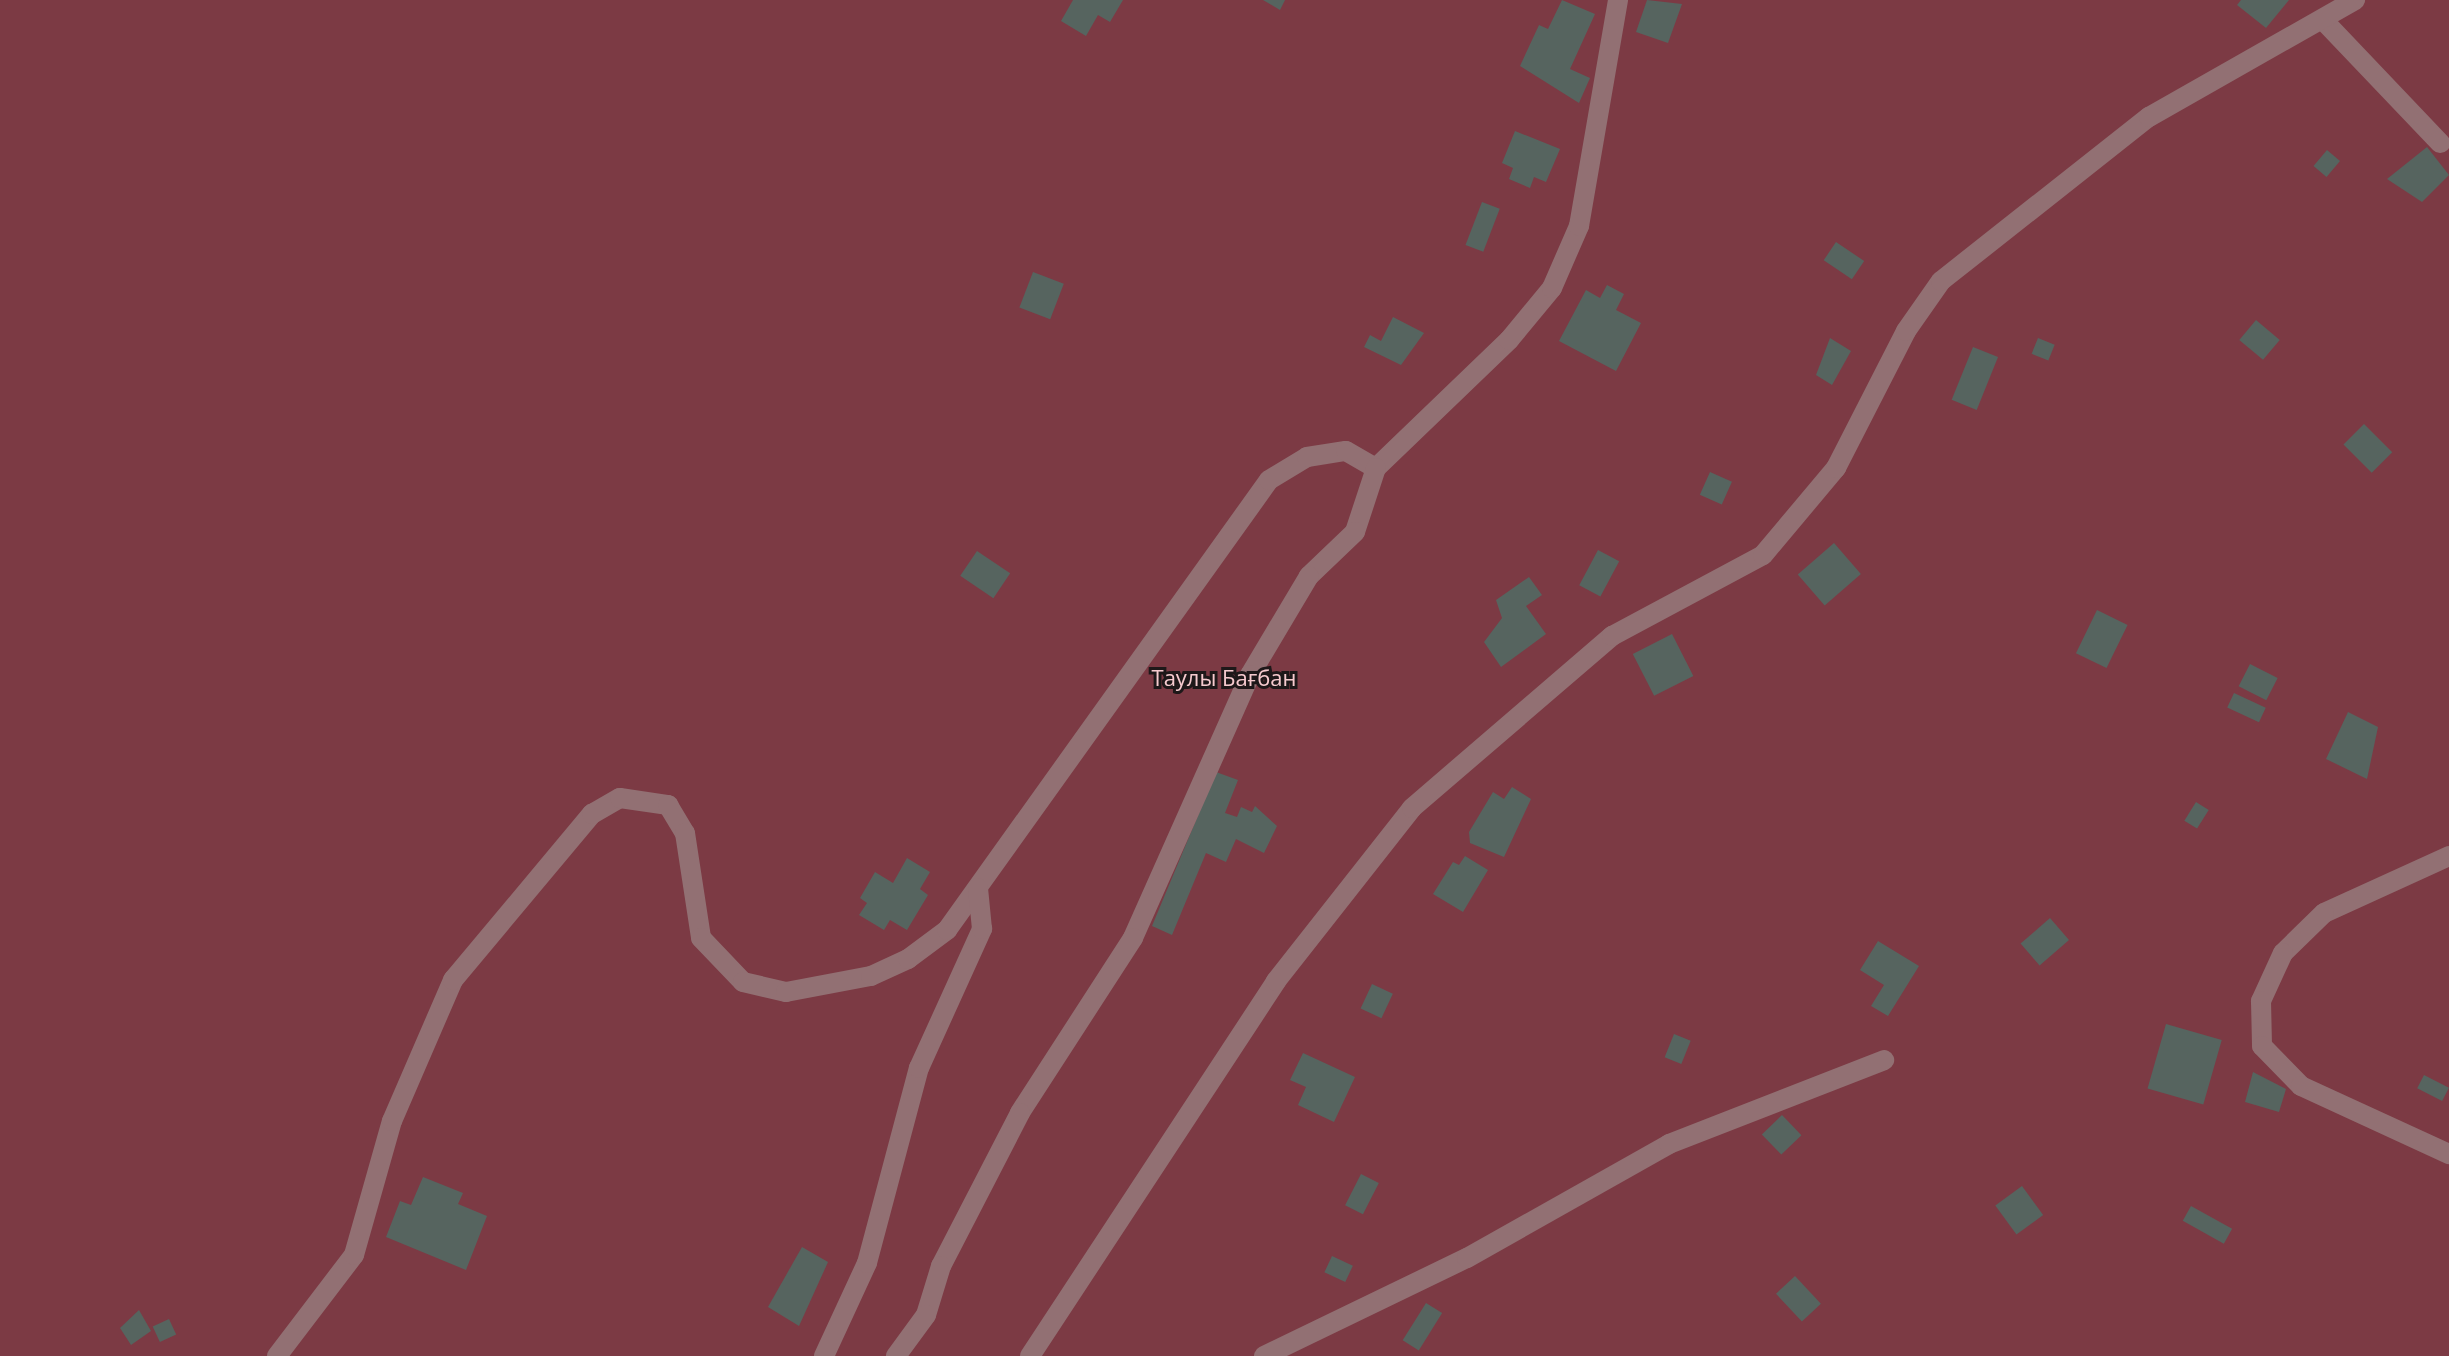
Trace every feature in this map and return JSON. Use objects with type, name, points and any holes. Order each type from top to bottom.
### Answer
[{"type":"street","points":[[896,1356],[926,1315],[941,1266],[1020,1113],[1133,938],[1250,675],[1309,576],[1355,532],[1376,468],[1552,288],[1579,226],[1618,0]]},
{"type":"street","points":[[1030,1356],[1276,981],[1412,808],[1612,636],[1763,555],[1836,468],[1906,331],[1941,281],[2149,117],[2355,0]]},
{"type":"street","points":[[2323,20],[2440,143]]},
{"type":"street","points":[[277,1356],[354,1255],[392,1121],[453,980],[592,814],[620,798],[668,805],[685,833],[701,938],[723,970],[767,990],[871,976],[908,959],[947,930],[1269,480],[1307,457],[1346,451],[1376,468]]},
{"type":"street","points":[[2449,856],[2324,913],[2283,953],[2261,1001],[2262,1046],[2301,1086],[2449,1154]]},
{"type":"street","points":[[824,1356],[867,1263],[919,1068],[982,929],[978,888]]},
{"type":"street","points":[[1264,1356],[1467,1258],[1669,1144],[1884,1060]]},
{"type":"green space","name":"Таулы Бағбан","points":[[0,0],[2449,0],[2449,1356],[0,1356]]},
{"type":"building","points":[[1073,0],[1123,0],[1110,22],[1098,15],[1086,36],[1061,21]]},
{"type":"building","points":[[1263,0],[1285,0],[1280,10]]},
{"type":"building","points":[[1562,0],[1595,14],[1570,69],[1590,78],[1579,103],[1520,66],[1539,25],[1548,29]]},
{"type":"building","points":[[1647,0],[1682,4],[1668,43],[1636,32]]},
{"type":"building","points":[[2241,0],[2289,0],[2266,28],[2237,5]]},
{"type":"building","points":[[1515,131],[1560,149],[1546,182],[1534,177],[1530,188],[1509,179],[1513,168],[1502,163]]},
{"type":"building","points":[[2427,147],[2449,175],[2422,202],[2387,179]]},
{"type":"building","points":[[2327,150],[2340,161],[2327,177],[2314,166]]},
{"type":"building","points":[[1482,202],[1500,209],[1483,252],[1466,245]]},
{"type":"building","points":[[1836,242],[1864,261],[1852,279],[1824,260]]},
{"type":"building","points":[[1033,272],[1064,284],[1050,319],[1019,307]]},
{"type":"building","points":[[1607,285],[1624,294],[1616,310],[1641,323],[1616,371],[1559,341],[1586,290],[1600,298]]},
{"type":"building","points":[[1393,317],[1424,333],[1401,365],[1364,347],[1370,335],[1381,341]]},
{"type":"building","points":[[2256,320],[2280,340],[2263,360],[2239,340]]},
{"type":"building","points":[[1830,338],[1851,351],[1832,385],[1816,375]]},
{"type":"building","points":[[2038,338],[2055,345],[2048,361],[2032,354]]},
{"type":"building","points":[[1973,347],[1998,357],[1977,410],[1952,400]]},
{"type":"building","points":[[2364,424],[2392,452],[2372,473],[2343,445]]},
{"type":"building","points":[[1710,472],[1732,482],[1722,505],[1700,495]]},
{"type":"building","points":[[1834,543],[1861,574],[1825,605],[1798,574]]},
{"type":"building","points":[[1598,550],[1619,561],[1600,597],[1579,585]]},
{"type":"building","points":[[977,551],[1010,573],[993,598],[960,576]]},
{"type":"building","points":[[1529,577],[1542,595],[1526,606],[1546,634],[1501,667],[1484,642],[1502,618],[1496,600]]},
{"type":"building","points":[[2097,610],[2128,625],[2107,668],[2076,653]]},
{"type":"building","points":[[1672,634],[1693,676],[1654,696],[1633,654]]},
{"type":"building","points":[[2250,664],[2278,678],[2266,700],[2239,686]]},
{"type":"building","points":[[2234,693],[2266,708],[2259,722],[2227,708]]},
{"type":"building","points":[[2348,712],[2378,727],[2367,779],[2326,759]]},
{"type":"building","points":[[1216,772],[1238,780],[1225,813],[1237,817],[1241,807],[1252,812],[1255,806],[1277,826],[1264,853],[1236,839],[1226,862],[1206,853],[1172,935],[1152,926]]},
{"type":"building","points":[[1512,787],[1531,799],[1504,857],[1470,843],[1469,832],[1493,792],[1504,799]]},
{"type":"building","points":[[2196,802],[2209,810],[2197,829],[2184,821]]},
{"type":"building","points":[[1465,856],[1488,870],[1463,912],[1433,894],[1453,862],[1459,865]]},
{"type":"building","points":[[907,858],[930,872],[920,889],[928,895],[907,930],[890,920],[884,930],[859,915],[867,903],[860,898],[875,872],[893,883]]},
{"type":"building","points":[[2050,918],[2069,940],[2040,965],[2021,944]]},
{"type":"building","points":[[1878,941],[1919,966],[1888,1016],[1871,1006],[1884,985],[1860,970]]},
{"type":"building","points":[[1372,984],[1393,994],[1381,1018],[1361,1008]]},
{"type":"building","points":[[2166,1024],[2222,1040],[2203,1104],[2148,1088]]},
{"type":"building","points":[[1674,1034],[1691,1041],[1681,1064],[1665,1057]]},
{"type":"building","points":[[1303,1053],[1355,1077],[1334,1122],[1298,1105],[1306,1087],[1290,1080]]},
{"type":"building","points":[[2253,1072],[2286,1089],[2279,1112],[2245,1102]]},
{"type":"building","points":[[2424,1075],[2449,1088],[2442,1101],[2417,1088]]},
{"type":"building","points":[[1782,1115],[1801,1135],[1781,1155],[1762,1134]]},
{"type":"building","points":[[1361,1174],[1379,1183],[1363,1214],[1345,1205]]},
{"type":"building","points":[[423,1177],[463,1193],[458,1204],[487,1216],[466,1270],[386,1237],[400,1201],[411,1205]]},
{"type":"building","points":[[2022,1186],[2043,1215],[2016,1235],[1995,1205]]},
{"type":"building","points":[[2191,1206],[2232,1229],[2224,1244],[2183,1221]]},
{"type":"building","points":[[802,1247],[828,1262],[799,1326],[768,1307]]},
{"type":"building","points":[[1332,1256],[1353,1266],[1345,1282],[1324,1272]]},
{"type":"building","points":[[1795,1276],[1821,1304],[1802,1322],[1776,1294]]},
{"type":"building","points":[[1426,1303],[1442,1313],[1419,1350],[1403,1340]]},
{"type":"building","points":[[139,1310],[151,1331],[131,1345],[120,1328]]},
{"type":"building","points":[[169,1319],[176,1334],[160,1342],[153,1327]]}]
